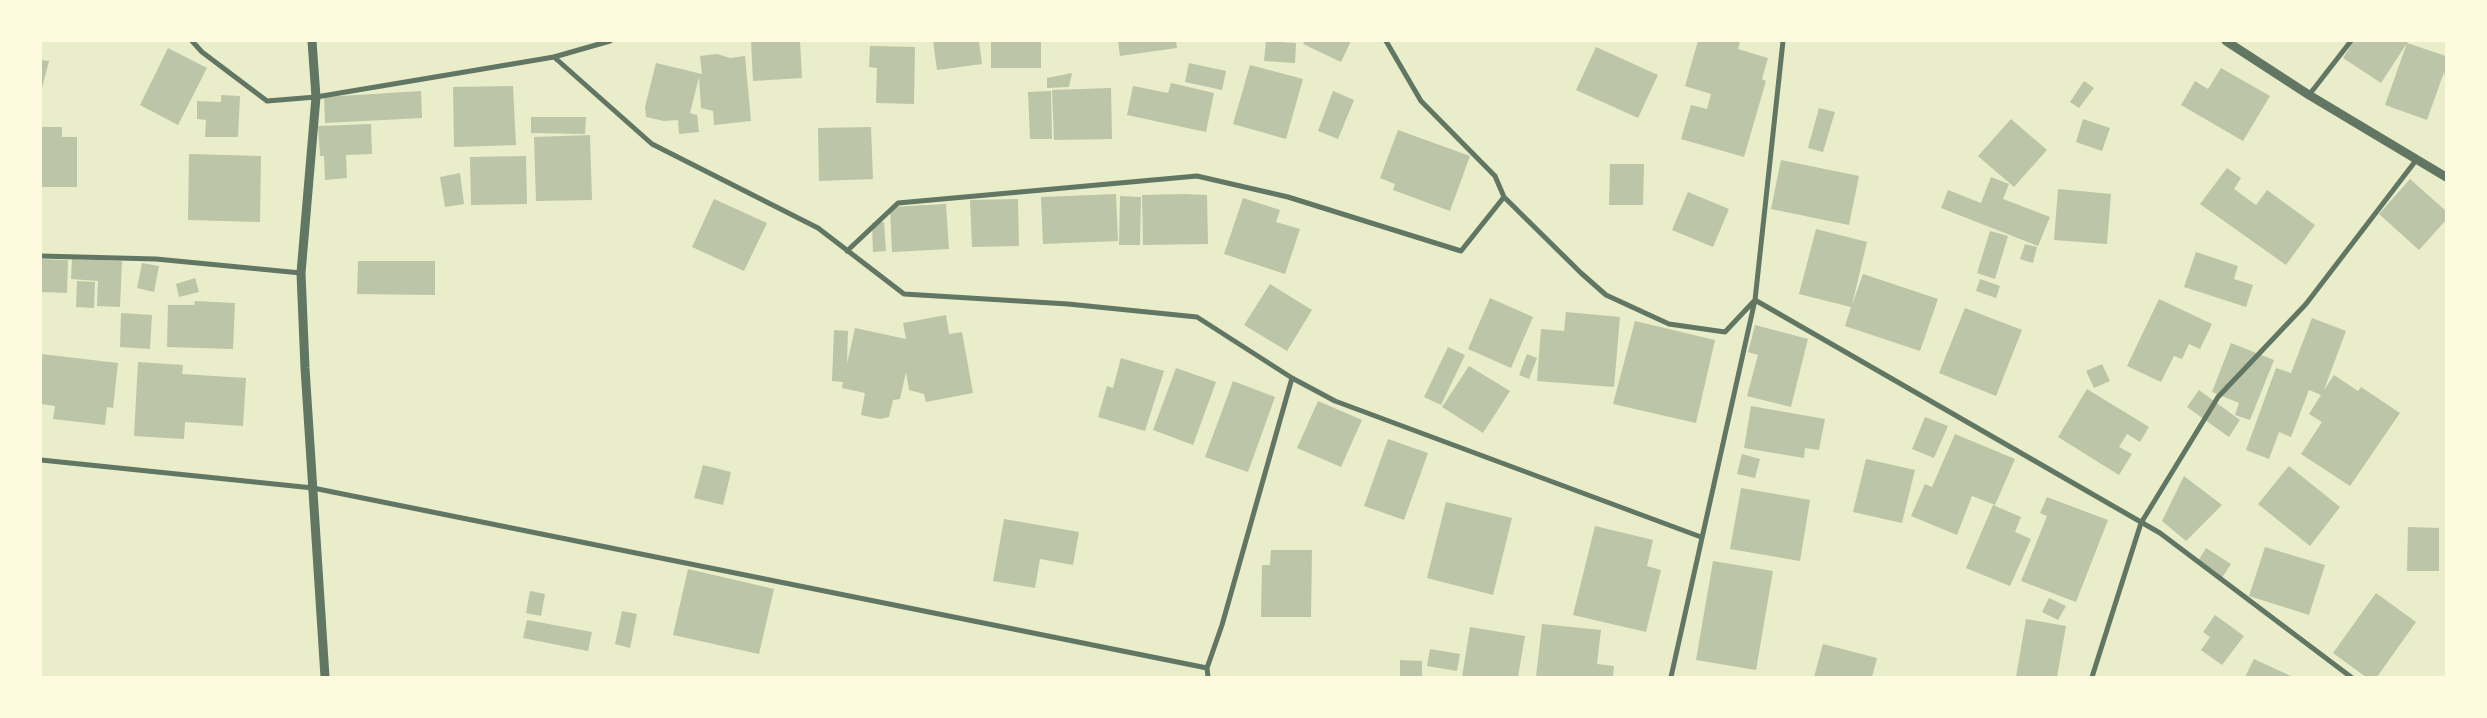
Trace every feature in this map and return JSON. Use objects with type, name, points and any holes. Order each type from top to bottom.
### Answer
[{"type":"street","points":[[192,41],[202,52],[267,101],[316,97],[554,57],[610,41]]},
{"type":"street","points":[[312,41],[316,97],[301,274],[325,677]]},
{"type":"street","points":[[1386,41],[1421,101],[1495,176],[1504,197],[1580,274],[1606,295],[1669,324],[1725,332],[1755,300]]},
{"type":"street","points":[[1671,677],[1755,300],[1783,41]]},
{"type":"street","points":[[2226,41],[2309,95],[2446,176]]},
{"type":"street","points":[[2309,95],[2351,41]]},
{"type":"street","points":[[554,57],[652,144],[818,228],[904,294],[1068,304],[1197,318],[1292,378],[1335,401],[1701,537]]},
{"type":"street","points":[[2092,677],[2141,523],[2218,397],[2306,304],[2417,159]]},
{"type":"street","points":[[848,251],[898,203],[1197,176],[1288,197],[1461,251],[1504,197]]},
{"type":"street","points":[[41,256],[156,259],[301,274]]},
{"type":"street","points":[[1755,300],[2160,533],[2351,677]]},
{"type":"street","points":[[1208,677],[1207,668],[1222,625],[1292,378]]},
{"type":"street","points":[[41,460],[313,488],[1207,668]]},
{"type":"building","points":[[751,41],[800,41],[802,78],[753,81]]},
{"type":"building","points":[[933,41],[979,41],[982,64],[937,70]]},
{"type":"building","points":[[991,41],[1041,41],[1041,68],[991,68]]},
{"type":"building","points":[[1118,41],[1176,41],[1177,48],[1120,56]]},
{"type":"building","points":[[1266,41],[1296,43],[1295,63],[1264,61]]},
{"type":"building","points":[[1305,41],[1351,41],[1341,62],[1303,44]]},
{"type":"building","points":[[1698,41],[1740,41],[1738,49],[1768,58],[1762,79],[1766,81],[1744,157],[1681,139],[1691,105],[1707,109],[1711,94],[1685,86]]},
{"type":"building","points":[[2354,41],[2408,41],[2381,83],[2343,58]]},
{"type":"building","points":[[2407,43],[2446,56],[2446,82],[2444,72],[2427,120],[2385,105]]},
{"type":"building","points":[[870,46],[915,47],[914,104],[876,103],[877,68],[869,67]]},
{"type":"building","points":[[1596,47],[1658,75],[1638,118],[1576,90]]},
{"type":"building","points":[[168,48],[207,68],[178,125],[140,105]]},
{"type":"building","points":[[717,54],[730,58],[745,56],[751,121],[714,125],[713,111],[701,108],[699,77],[690,113],[697,115],[699,132],[679,134],[678,120],[664,121],[646,117],[645,107],[656,63],[702,74],[700,56]]},
{"type":"building","points":[[41,60],[49,61],[42,88],[41,88]]},
{"type":"building","points":[[1189,63],[1226,71],[1222,90],[1185,82]]},
{"type":"building","points":[[1250,65],[1303,79],[1286,139],[1233,124]]},
{"type":"building","points":[[2221,68],[2270,96],[2243,141],[2181,105],[2195,81],[2208,89]]},
{"type":"building","points":[[1072,73],[1069,87],[1047,88],[1047,78]]},
{"type":"building","points":[[2084,81],[2094,88],[2079,108],[2070,102]]},
{"type":"building","points":[[1171,83],[1214,93],[1206,132],[1127,115],[1133,86],[1168,93]]},
{"type":"building","points":[[513,86],[516,145],[454,147],[453,87]]},
{"type":"building","points":[[1111,88],[1112,139],[1054,140],[1052,90]]},
{"type":"building","points":[[421,91],[422,118],[325,123],[324,97]]},
{"type":"building","points":[[1051,91],[1052,139],[1030,139],[1028,92]]},
{"type":"building","points":[[1333,91],[1354,100],[1338,139],[1318,131]]},
{"type":"building","points":[[221,95],[240,96],[238,137],[205,137],[206,120],[197,119],[197,101],[221,102]]},
{"type":"building","points":[[1819,108],[1835,112],[1823,152],[1808,148]]},
{"type":"building","points":[[531,117],[586,117],[585,134],[531,133]]},
{"type":"building","points":[[2011,119],[2047,150],[2014,187],[1978,156]]},
{"type":"building","points":[[2083,119],[2110,128],[2102,151],[2076,142]]},
{"type":"building","points":[[371,124],[372,154],[346,155],[347,178],[325,180],[324,156],[320,156],[318,126]]},
{"type":"building","points":[[41,127],[62,127],[62,137],[77,137],[77,187],[41,187]]},
{"type":"building","points":[[871,127],[873,179],[819,181],[818,128]]},
{"type":"building","points":[[1398,130],[1470,156],[1450,211],[1393,190],[1395,184],[1380,178]]},
{"type":"building","points":[[590,135],[592,200],[536,201],[534,137]]},
{"type":"building","points":[[189,154],[261,156],[260,222],[188,220]]},
{"type":"building","points":[[526,156],[527,204],[471,205],[470,157]]},
{"type":"building","points":[[1781,160],[1859,176],[1849,225],[1771,209]]},
{"type":"building","points":[[1610,164],[1644,164],[1643,205],[1609,205]]},
{"type":"building","points":[[2227,168],[2241,178],[2234,189],[2256,205],[2267,190],[2315,225],[2286,265],[2200,204]]},
{"type":"building","points":[[460,173],[464,204],[445,207],[440,177]]},
{"type":"building","points":[[1991,177],[2009,184],[2003,199],[2050,217],[2038,246],[1941,208],[1948,190],[1981,203]]},
{"type":"building","points":[[2410,179],[2446,211],[2446,220],[2419,250],[2379,214]]},
{"type":"building","points":[[2058,189],[2111,194],[2107,244],[2054,240]]},
{"type":"building","points":[[1688,192],[1729,209],[1713,247],[1672,230]]},
{"type":"building","points":[[1116,194],[1118,241],[1043,244],[1041,197]]},
{"type":"building","points":[[1142,195],[1207,195],[1208,244],[1143,245]]},
{"type":"building","points":[[1120,196],[1141,197],[1140,245],[1119,245]]},
{"type":"building","points":[[1243,198],[1280,210],[1276,222],[1300,229],[1285,274],[1224,254]]},
{"type":"building","points":[[714,199],[767,223],[744,271],[692,247]]},
{"type":"building","points":[[1018,199],[1019,246],[972,247],[970,200]]},
{"type":"building","points":[[946,204],[949,249],[892,252],[890,207]]},
{"type":"building","points":[[884,222],[886,251],[873,252],[872,223]]},
{"type":"building","points":[[1816,229],[1867,242],[1852,305],[1863,274],[1938,299],[1920,351],[1845,326],[1851,307],[1799,294]]},
{"type":"building","points":[[1990,231],[2008,236],[1995,279],[1977,273]]},
{"type":"building","points":[[2025,244],[2037,247],[2033,263],[2020,259]]},
{"type":"building","points":[[2196,252],[2238,266],[2234,279],[2253,285],[2246,307],[2184,287]]},
{"type":"building","points":[[41,259],[68,260],[67,293],[41,292]]},
{"type":"building","points":[[72,259],[122,261],[120,307],[97,306],[98,281],[71,279]]},
{"type":"building","points":[[358,261],[435,261],[435,295],[357,294]]},
{"type":"building","points":[[142,263],[159,266],[154,292],[137,288]]},
{"type":"building","points":[[195,278],[199,292],[179,297],[176,284]]},
{"type":"building","points":[[1980,279],[2000,286],[1996,298],[1976,291]]},
{"type":"building","points":[[77,281],[95,282],[94,308],[76,307]]},
{"type":"building","points":[[1270,284],[1312,310],[1287,351],[1244,325]]},
{"type":"building","points":[[1490,298],[1533,317],[1511,368],[1468,349]]},
{"type":"building","points":[[2159,299],[2212,324],[2200,349],[2189,344],[2182,359],[2174,356],[2161,382],[2127,366]]},
{"type":"building","points":[[195,301],[235,303],[233,349],[167,347],[168,305],[194,305]]},
{"type":"building","points":[[1965,308],[2022,330],[1996,396],[1939,373]]},
{"type":"building","points":[[1566,312],[1620,317],[1614,387],[1537,381],[1541,329],[1564,331]]},
{"type":"building","points":[[121,313],[152,315],[150,349],[120,347]]},
{"type":"building","points":[[946,315],[949,334],[962,332],[973,393],[926,402],[924,394],[909,390],[906,372],[900,399],[893,400],[889,417],[880,419],[861,415],[865,393],[842,388],[843,382],[832,381],[834,330],[848,331],[847,364],[855,328],[906,339],[903,323]]},
{"type":"building","points":[[2312,318],[2346,331],[2324,390],[2334,375],[2358,391],[2361,387],[2400,413],[2350,486],[2301,454],[2322,422],[2309,414],[2321,395],[2309,390],[2291,437],[2279,432],[2269,459],[2246,450],[2276,368],[2291,373]]},
{"type":"building","points":[[1635,321],[1715,340],[1696,423],[1613,404]]},
{"type":"building","points":[[1755,325],[1808,339],[1791,407],[1747,396],[1758,355],[1748,352]]},
{"type":"building","points":[[2231,343],[2274,360],[2250,420],[2235,415],[2239,403],[2212,392]]},
{"type":"building","points":[[1448,347],[1465,355],[1441,405],[1424,397]]},
{"type":"building","points":[[41,354],[118,363],[113,408],[107,407],[105,425],[53,419],[55,406],[41,404]]},
{"type":"building","points":[[1527,354],[1537,358],[1529,379],[1519,375]]},
{"type":"building","points":[[1121,358],[1164,371],[1145,431],[1098,417],[1107,386],[1113,388]]},
{"type":"building","points":[[138,362],[183,365],[182,374],[246,378],[243,426],[185,422],[184,439],[134,436]]},
{"type":"building","points":[[2102,364],[2110,381],[2094,388],[2086,371]]},
{"type":"building","points":[[1469,366],[1510,391],[1483,433],[1442,407]]},
{"type":"building","points":[[1176,368],[1216,382],[1193,445],[1153,430]]},
{"type":"building","points":[[1233,381],[1275,397],[1248,472],[1205,457]]},
{"type":"building","points":[[2087,389],[2149,427],[2140,442],[2127,434],[2119,447],[2132,454],[2119,475],[2058,437]]},
{"type":"building","points":[[2199,390],[2240,420],[2229,437],[2187,407]]},
{"type":"building","points":[[1318,401],[1362,420],[1341,467],[1297,448]]},
{"type":"building","points":[[1751,406],[1825,419],[1819,450],[1805,448],[1804,458],[1744,448]]},
{"type":"building","points":[[1925,417],[1948,426],[1934,458],[1912,449]]},
{"type":"building","points":[[1955,434],[2015,459],[1995,505],[1972,496],[1957,535],[1911,516],[1925,484],[1932,487]]},
{"type":"building","points":[[1388,439],[1428,453],[1404,520],[1364,506]]},
{"type":"building","points":[[1742,454],[1760,459],[1755,478],[1737,474]]},
{"type":"building","points":[[1866,459],[1915,470],[1902,523],[1853,512]]},
{"type":"building","points":[[703,465],[731,472],[723,505],[694,498]]},
{"type":"building","points":[[2289,466],[2340,507],[2310,546],[2258,504]]},
{"type":"building","points":[[2184,476],[2222,505],[2186,541],[2162,521]]},
{"type":"building","points":[[1741,488],[1810,500],[1800,561],[1730,549]]},
{"type":"building","points":[[2047,497],[2108,520],[2076,602],[2021,581],[2047,516],[2040,513]]},
{"type":"building","points":[[1446,502],[1512,518],[1493,595],[1427,578]]},
{"type":"building","points":[[1993,505],[2021,517],[2015,532],[2031,539],[2010,586],[1966,568]]},
{"type":"building","points":[[1004,519],[1079,532],[1073,565],[1040,559],[1035,588],[993,581]]},
{"type":"building","points":[[1595,526],[1653,540],[1647,566],[1661,570],[1646,632],[1573,615]]},
{"type":"building","points":[[2408,527],[2439,528],[2439,571],[2407,571]]},
{"type":"building","points":[[2265,547],[2325,565],[2309,615],[2249,596]]},
{"type":"building","points":[[2206,548],[2231,564],[2221,579],[2197,563]]},
{"type":"building","points":[[1271,550],[1312,550],[1311,617],[1261,617],[1262,565],[1270,565]]},
{"type":"building","points":[[1713,561],[1773,571],[1756,670],[1696,660]]},
{"type":"building","points":[[688,569],[774,589],[759,654],[673,635]]},
{"type":"building","points":[[530,591],[545,594],[541,616],[526,613]]},
{"type":"building","points":[[2376,593],[2416,622],[2377,677],[2366,677],[2333,653]]},
{"type":"building","points":[[2049,598],[2066,606],[2058,620],[2042,612]]},
{"type":"building","points":[[622,611],[637,614],[630,648],[615,644]]},
{"type":"building","points":[[2215,615],[2244,636],[2222,665],[2201,650],[2210,637],[2203,632]]},
{"type":"building","points":[[2026,619],[2066,626],[2057,677],[2016,677]]},
{"type":"building","points":[[527,620],[592,632],[588,651],[523,638]]},
{"type":"building","points":[[1542,624],[1601,630],[1597,664],[1614,666],[1613,677],[1536,677]]},
{"type":"building","points":[[1470,627],[1525,636],[1518,677],[1462,677]]},
{"type":"building","points":[[1823,644],[1877,658],[1872,677],[1814,677]]},
{"type":"building","points":[[1430,649],[1460,654],[1457,671],[1427,666]]},
{"type":"building","points":[[2254,659],[2293,677],[2245,677]]},
{"type":"building","points":[[1400,660],[1422,661],[1422,676],[1400,676]]}]
